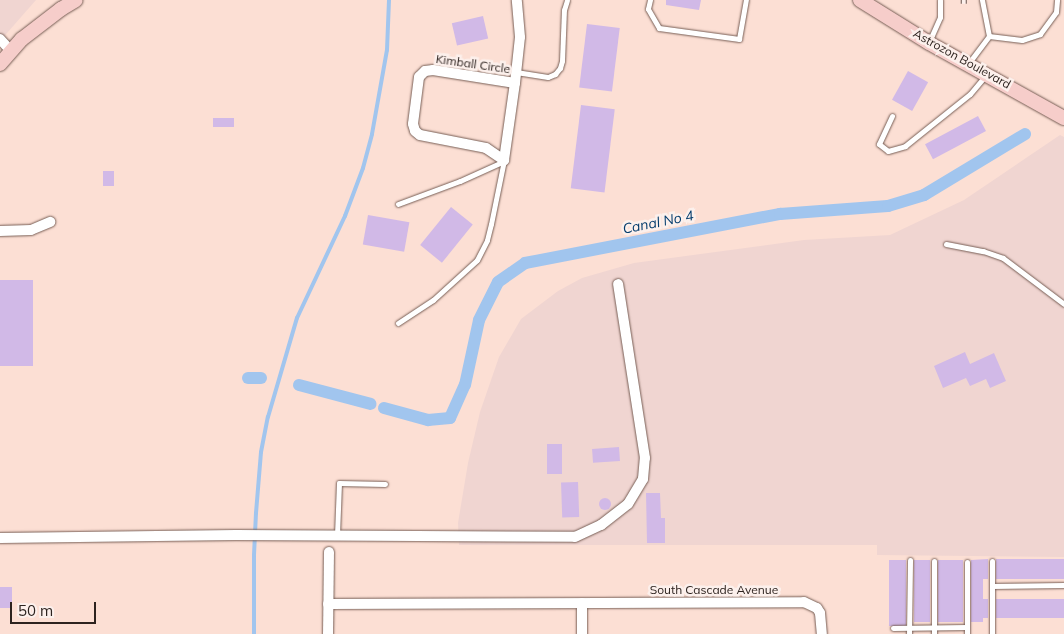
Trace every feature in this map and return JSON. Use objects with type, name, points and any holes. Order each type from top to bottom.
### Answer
[{"type":"main road","points":[[0,64],[10,50],[41,24],[76,0]]},
{"type":"main road","name":"Astrozon Boulevard","points":[[860,0],[929,43],[1064,118]]},
{"type":"street","name":"Kimball Circle","points":[[515,77],[433,70],[425,71],[419,77],[413,124],[414,130],[420,136],[486,148],[504,160],[515,77],[521,23],[517,0]]},
{"type":"street","points":[[0,39],[10,50]]},
{"type":"street","points":[[0,231],[31,230],[50,222]]},
{"type":"street","points":[[0,538],[236,535],[575,537],[601,525],[628,504],[643,479],[645,458],[618,284]]},
{"type":"street","points":[[328,634],[329,552]]},
{"type":"street","name":"South Cascade Avenue","points":[[328,604],[804,602],[817,608],[820,613],[822,634]]},
{"type":"street","points":[[582,603],[582,634]]},
{"type":"lane","points":[[515,77],[548,77],[560,68],[564,10],[568,0]]},
{"type":"lane","points":[[650,0],[648,9],[659,28],[739,39],[746,0]]},
{"type":"lane","points":[[929,43],[940,17],[940,0]]},
{"type":"lane","points":[[968,64],[989,36],[982,0]]},
{"type":"lane","points":[[989,36],[1022,40],[1040,34],[1056,12],[1057,0]]},
{"type":"lane","points":[[892,116],[879,144],[888,151],[905,146],[970,94],[987,74]]},
{"type":"lane","points":[[398,204],[460,181],[504,160]]},
{"type":"lane","points":[[398,323],[433,300],[476,260],[489,232],[504,160]]},
{"type":"lane","points":[[946,244],[983,251],[1003,258],[1064,304]]},
{"type":"lane","points":[[337,536],[338,483],[385,484]]},
{"type":"lane","points":[[909,634],[910,560]]},
{"type":"lane","points":[[934,561],[934,634]]},
{"type":"lane","points":[[992,561],[992,634]]},
{"type":"lane","points":[[967,562],[967,634]]},
{"type":"lane","points":[[992,586],[1064,585]]},
{"type":"lane","points":[[893,628],[967,627]]},
{"type":"shaded area","points":[[0,0],[36,0],[0,41]]},
{"type":"shaded area","points":[[1060,135],[1064,137],[1064,557],[877,555],[877,545],[459,545],[458,523],[468,463],[480,412],[499,357],[521,319],[558,291],[582,278],[634,263],[804,240],[890,235],[964,200]]},
{"type":"building","points":[[666,0],[701,0],[699,10],[666,5]]},
{"type":"building","points":[[483,16],[488,38],[457,46],[452,23]]},
{"type":"building","points":[[587,24],[620,28],[612,92],[579,88]]},
{"type":"building","points":[[908,71],[928,82],[912,111],[892,100]]},
{"type":"building","points":[[581,105],[615,109],[605,193],[571,188]]},
{"type":"building","points":[[978,116],[986,131],[933,159],[925,144]]},
{"type":"building","points":[[213,118],[234,118],[234,127],[213,127]]},
{"type":"building","points":[[103,171],[114,171],[114,186],[103,186]]},
{"type":"building","points":[[451,207],[473,225],[442,263],[420,245]]},
{"type":"building","points":[[368,215],[409,222],[404,252],[363,245]]},
{"type":"building","points":[[0,280],[33,280],[33,366],[0,366]]},
{"type":"building","points":[[965,352],[970,364],[994,353],[1006,381],[990,388],[986,379],[970,386],[966,378],[943,388],[934,366]]},
{"type":"building","points":[[547,444],[562,444],[562,474],[547,474]]},
{"type":"building","points":[[619,447],[620,461],[593,463],[592,449]]},
{"type":"building","points":[[578,482],[579,517],[562,518],[561,483]]},
{"type":"building","points":[[646,493],[660,493],[661,518],[665,518],[665,543],[647,543]]},
{"type":"building","points":[[607,498],[610,499],[610,509],[603,510],[600,509],[599,502],[600,499]]},
{"type":"building","points":[[988,559],[988,579],[983,579],[983,599],[988,599],[988,618],[983,618],[983,622],[971,622],[971,560]]},
{"type":"building","points":[[996,559],[1064,559],[1064,579],[996,579]]},
{"type":"building","points":[[889,560],[906,560],[906,626],[889,626]]},
{"type":"building","points":[[914,560],[930,560],[930,622],[914,622]]},
{"type":"building","points":[[938,560],[963,560],[963,622],[938,622]]},
{"type":"building","points":[[0,587],[12,587],[12,608],[0,608]]},
{"type":"building","points":[[996,599],[1064,599],[1064,618],[996,618]]},
{"type":"waterway","points":[[254,634],[256,513],[261,452],[268,417],[297,318],[345,216],[363,168],[372,134],[387,50],[389,0]]},
{"type":"waterway","name":"Canal No 4","points":[[384,408],[428,420],[450,418],[465,385],[479,320],[498,282],[525,263],[780,214],[888,206],[924,195],[1025,134]]},
{"type":"waterway","name":"Canal No 4","points":[[248,378],[261,378]]},
{"type":"waterway","name":"Canal No 4","points":[[299,385],[371,404]]}]
